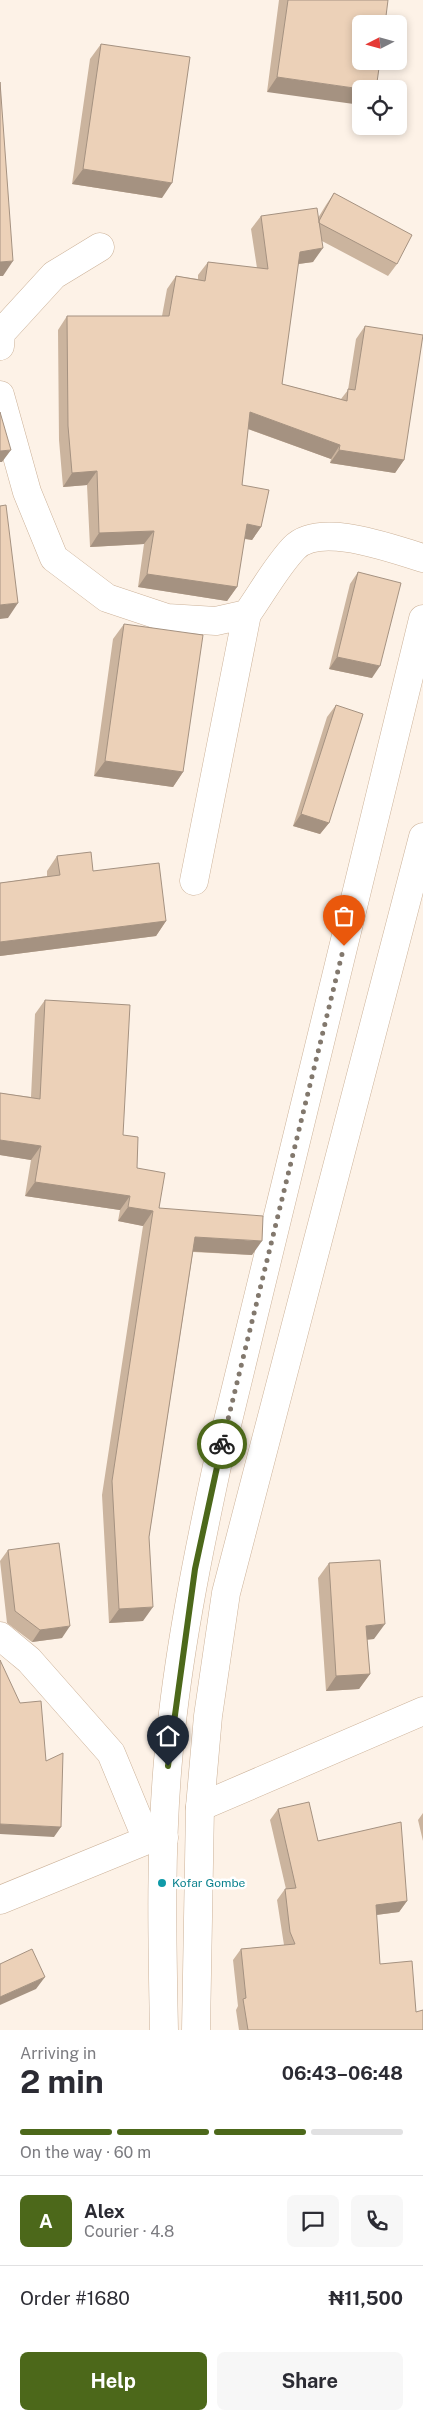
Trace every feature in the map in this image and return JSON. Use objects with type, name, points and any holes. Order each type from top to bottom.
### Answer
[{"type":"main road","points":[[0,337],[54,274],[100,246]]},
{"type":"main road","points":[[0,394],[27,492],[54,558],[107,598],[167,618],[216,621],[247,614]]},
{"type":"main road","points":[[194,881],[247,614],[295,547],[317,537],[342,536],[423,558]]},
{"type":"main road","points":[[164,2030],[162,1943],[156,1839],[195,1569],[217,1466],[423,619]]},
{"type":"main road","points":[[196,2030],[200,1807],[208,1716],[226,1593],[423,837]]},
{"type":"main road","points":[[0,1636],[29,1660],[111,1753],[156,1839]]},
{"type":"main road","points":[[200,1807],[423,1711]]},
{"type":"main road","points":[[0,1900],[156,1839]]},
{"type":"building","points":[[288,0],[388,0],[386,15],[352,15],[352,70],[379,70],[377,80],[352,80],[352,88],[277,77]]},
{"type":"building","points":[[101,44],[190,57],[172,183],[83,169]]},
{"type":"building","points":[[0,82],[13,261],[0,262]]},
{"type":"building","points":[[334,193],[412,235],[397,264],[319,223]]},
{"type":"building","points":[[317,208],[323,248],[300,252],[282,384],[347,401],[348,389],[355,390],[365,326],[423,335],[404,460],[339,450],[340,445],[250,412],[242,485],[269,490],[261,527],[247,524],[237,587],[147,574],[154,531],[99,533],[97,471],[72,473],[68,426],[67,316],[169,316],[176,276],[205,281],[208,262],[268,269],[261,216]]},
{"type":"building","points":[[0,412],[11,450],[0,451]]},
{"type":"building","points":[[6,505],[18,603],[0,605],[0,506]]},
{"type":"building","points":[[358,572],[401,583],[380,666],[337,657]]},
{"type":"building","points":[[124,624],[203,635],[183,772],[105,761]]},
{"type":"building","points":[[336,705],[363,714],[329,823],[301,814]]},
{"type":"building","points":[[91,852],[93,871],[159,863],[166,921],[0,942],[0,883],[60,875],[57,856]]},
{"type":"building","points":[[45,1000],[130,1005],[123,1135],[138,1137],[137,1168],[165,1173],[159,1208],[263,1216],[262,1241],[195,1237],[149,1537],[153,1607],[119,1609],[112,1481],[153,1211],[128,1207],[130,1196],[35,1182],[41,1146],[0,1140],[0,1093],[40,1099]]},
{"type":"building","points":[[59,1543],[70,1626],[40,1630],[15,1611],[8,1550]]},
{"type":"building","points":[[380,1560],[385,1624],[366,1626],[370,1674],[336,1676],[329,1563]]},
{"type":"building","points":[[0,1660],[20,1703],[41,1701],[46,1761],[63,1753],[61,1827],[0,1824]]},
{"type":"building","points":[[309,1802],[318,1841],[401,1822],[407,1901],[376,1905],[380,1964],[412,1961],[416,2012],[423,2010],[423,2030],[248,2030],[243,1999],[246,1998],[241,1949],[295,1944],[290,1932],[285,1889],[296,1888],[278,1809]]},
{"type":"building","points":[[32,1949],[45,1977],[0,1997],[0,1964]]},
{"type":"way so far","points":[[222,1444],[344,946]]},
{"type":"place","name":"Kofar Gombe","points":[[162,1883]]},
{"type":"route","points":[[168,1766],[195,1569],[222,1444]]}]
